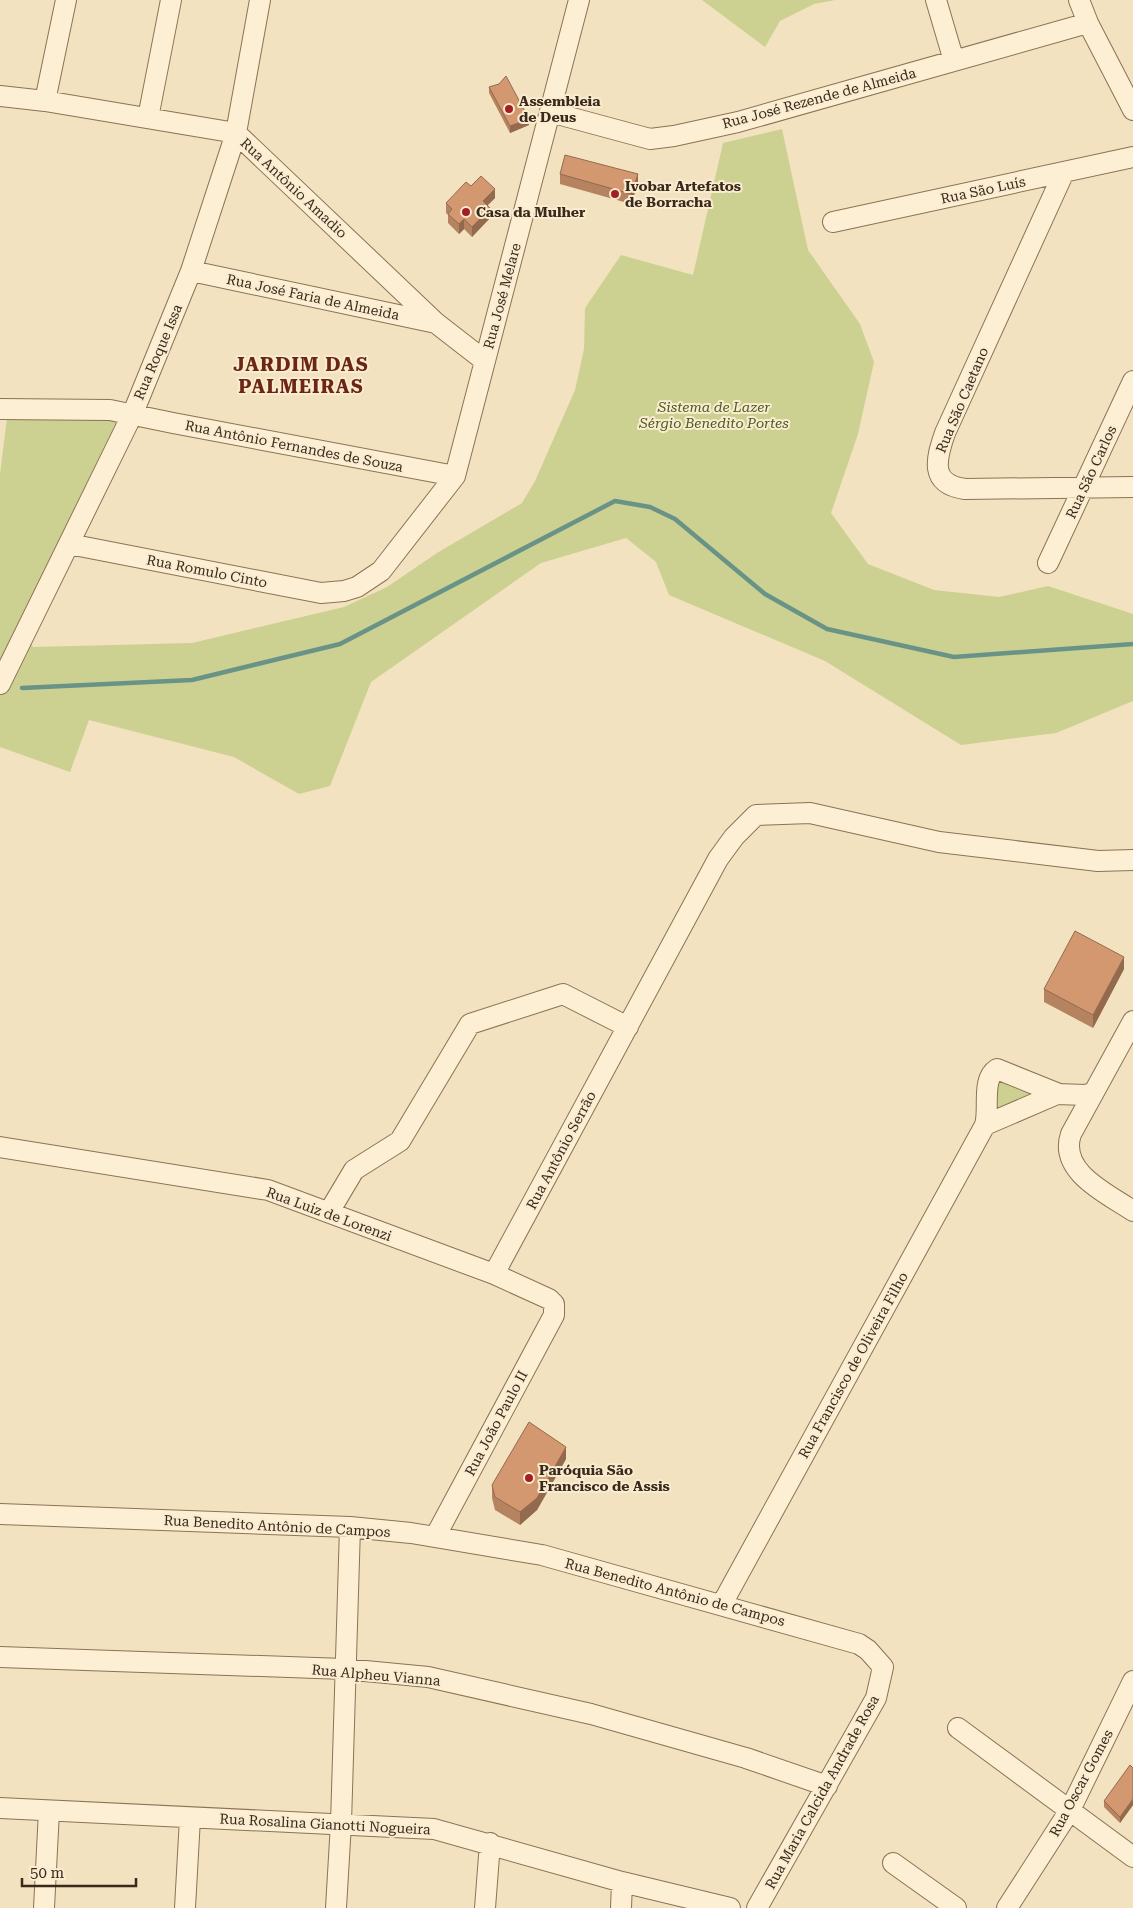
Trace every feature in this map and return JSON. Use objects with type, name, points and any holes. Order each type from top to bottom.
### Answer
[{"type":"street","points":[[45,101],[66,0]]},
{"type":"street","points":[[148,118],[171,0]]},
{"type":"street","name":"Rua Roque Issa","points":[[2,679],[133,412],[191,272],[236,132],[260,0]]},
{"type":"street","points":[[936,0],[954,61]]},
{"type":"street","points":[[1079,0],[1088,24],[1133,110]]},
{"type":"street","name":"Rua José Melare","points":[[455,476],[550,112],[574,5]]},
{"type":"street","name":"Rua José Rezende de Almeida","points":[[550,112],[650,139],[674,136],[738,122],[1088,24]]},
{"type":"street","name":"Rua Antônio Amadio","points":[[0,96],[45,101],[236,132],[436,323],[485,362]]},
{"type":"street","name":"Rua São Luís","points":[[833,222],[1133,157]]},
{"type":"street","name":"Rua São Caetano","points":[[1064,172],[945,433],[939,453],[938,468],[944,482],[955,487],[1133,487]]},
{"type":"street","name":"Rua José Faria de Almeida","points":[[191,272],[436,323]]},
{"type":"street","name":"Rua São Carlos","points":[[1048,563],[1133,381]]},
{"type":"street","name":"Rua Antônio Fernandes de Souza","points":[[0,409],[133,412],[173,423],[455,476]]},
{"type":"street","name":"Rua Romulo Cinto","points":[[69,544],[321,594],[344,591],[357,587],[381,571],[455,476]]},
{"type":"street","name":"Rua Antônio Serrão","points":[[494,1274],[718,859],[734,837],[756,815],[810,813],[939,842],[1098,861],[1133,860]]},
{"type":"street","points":[[329,1212],[354,1170],[400,1141],[470,1024],[562,994],[628,1027]]},
{"type":"street","points":[[1133,1020],[1069,1139],[1068,1148],[1070,1159],[1083,1176],[1133,1211]]},
{"type":"street","name":"Rua Francisco de Oliveira Filho","points":[[722,1604],[985,1125],[988,1084],[992,1074],[997,1069],[1059,1094],[1085,1095],[1093,1093]]},
{"type":"street","name":"Rua Francisco de Oliveira Filho","points":[[985,1125],[1059,1094]]},
{"type":"street","name":"Rua Luiz de Lorenzi","points":[[0,1147],[268,1190],[494,1274],[540,1293],[549,1299],[555,1308]]},
{"type":"street","name":"Rua João Paulo II","points":[[435,1537],[554,1316],[555,1308]]},
{"type":"street","name":"Rua Benedito Antônio de Campos","points":[[0,1514],[350,1527],[435,1537],[542,1555],[828,1634],[868,1650]]},
{"type":"street","points":[[336,1908],[350,1527]]},
{"type":"street","name":"Rua Maria Calcida Andrade Rosa","points":[[758,1908],[879,1690],[884,1668],[868,1650]]},
{"type":"street","name":"Rua Alpheu Vianna","points":[[0,1657],[344,1669],[428,1677],[591,1714],[746,1758],[827,1786]]},
{"type":"street","name":"Rua Oscar Gomes","points":[[1008,1908],[1070,1810],[1133,1681]]},
{"type":"street","points":[[958,1728],[1133,1857]]},
{"type":"street","name":"Rua Rosalina Gianotti Nogueira","points":[[0,1808],[434,1828],[622,1882],[730,1908]]},
{"type":"street","points":[[44,1908],[49,1811]]},
{"type":"street","points":[[186,1908],[190,1818]]},
{"type":"street","points":[[485,1908],[490,1843]]},
{"type":"street","points":[[893,1863],[956,1908]]},
{"type":"street","points":[[621,1908],[622,1882]]},
{"type":"green space","points":[[702,0],[835,0],[814,4],[780,21],[765,47]]},
{"type":"green space","name":"Sistema de Lazer Sérgio Benedito Portes","points":[[782,129],[808,250],[860,324],[874,362],[858,434],[831,513],[868,564],[934,590],[999,597],[1048,586],[1133,614],[1133,701],[1056,733],[961,745],[825,661],[669,595],[656,562],[626,538],[541,563],[371,682],[330,786],[299,794],[234,757],[89,720],[70,772],[0,747],[0,474],[7,418],[118,419],[19,621],[33,647],[192,643],[344,607],[387,587],[437,553],[522,503],[535,481],[575,390],[584,349],[585,308],[621,255],[693,275],[723,143]]},
{"type":"green space","points":[[996,1073],[1039,1091],[993,1111]]},
{"type":"building","name":"Assembleia de Deus","points":[[506,76],[529,119],[510,126],[489,87],[499,84]]},
{"type":"building","points":[[565,155],[638,174],[631,194],[560,174]]},
{"type":"building","name":"Casa da Mulher","points":[[481,176],[495,189],[483,201],[490,208],[472,227],[464,219],[459,224],[448,214],[452,209],[446,203],[466,182],[471,186]]},
{"type":"building","points":[[1075,931],[1124,957],[1093,1015],[1044,989]]},
{"type":"building","name":"Paróquia São Francisco de Assis","points":[[529,1422],[566,1447],[537,1498],[520,1512],[495,1497],[492,1485]]},
{"type":"building","points":[[1130,1765],[1133,1768],[1133,1799],[1120,1817],[1104,1801]]},
{"type":"waterway","points":[[22,688],[192,680],[340,644],[615,501],[650,507],[675,519],[765,594],[827,629],[954,657],[1133,644]]},
{"type":"place","name":"Assembleia de Deus","points":[[509,109]]},
{"type":"place","name":"Ivobar Artefatos de Borracha","points":[[615,194]]},
{"type":"place","name":"Casa da Mulher","points":[[466,212]]},
{"type":"place","name":"Paróquia São Francisco de Assis","points":[[529,1478]]},
{"type":"district","name":"JARDIM DAS PALMEIRAS","points":[[301,375]]}]
